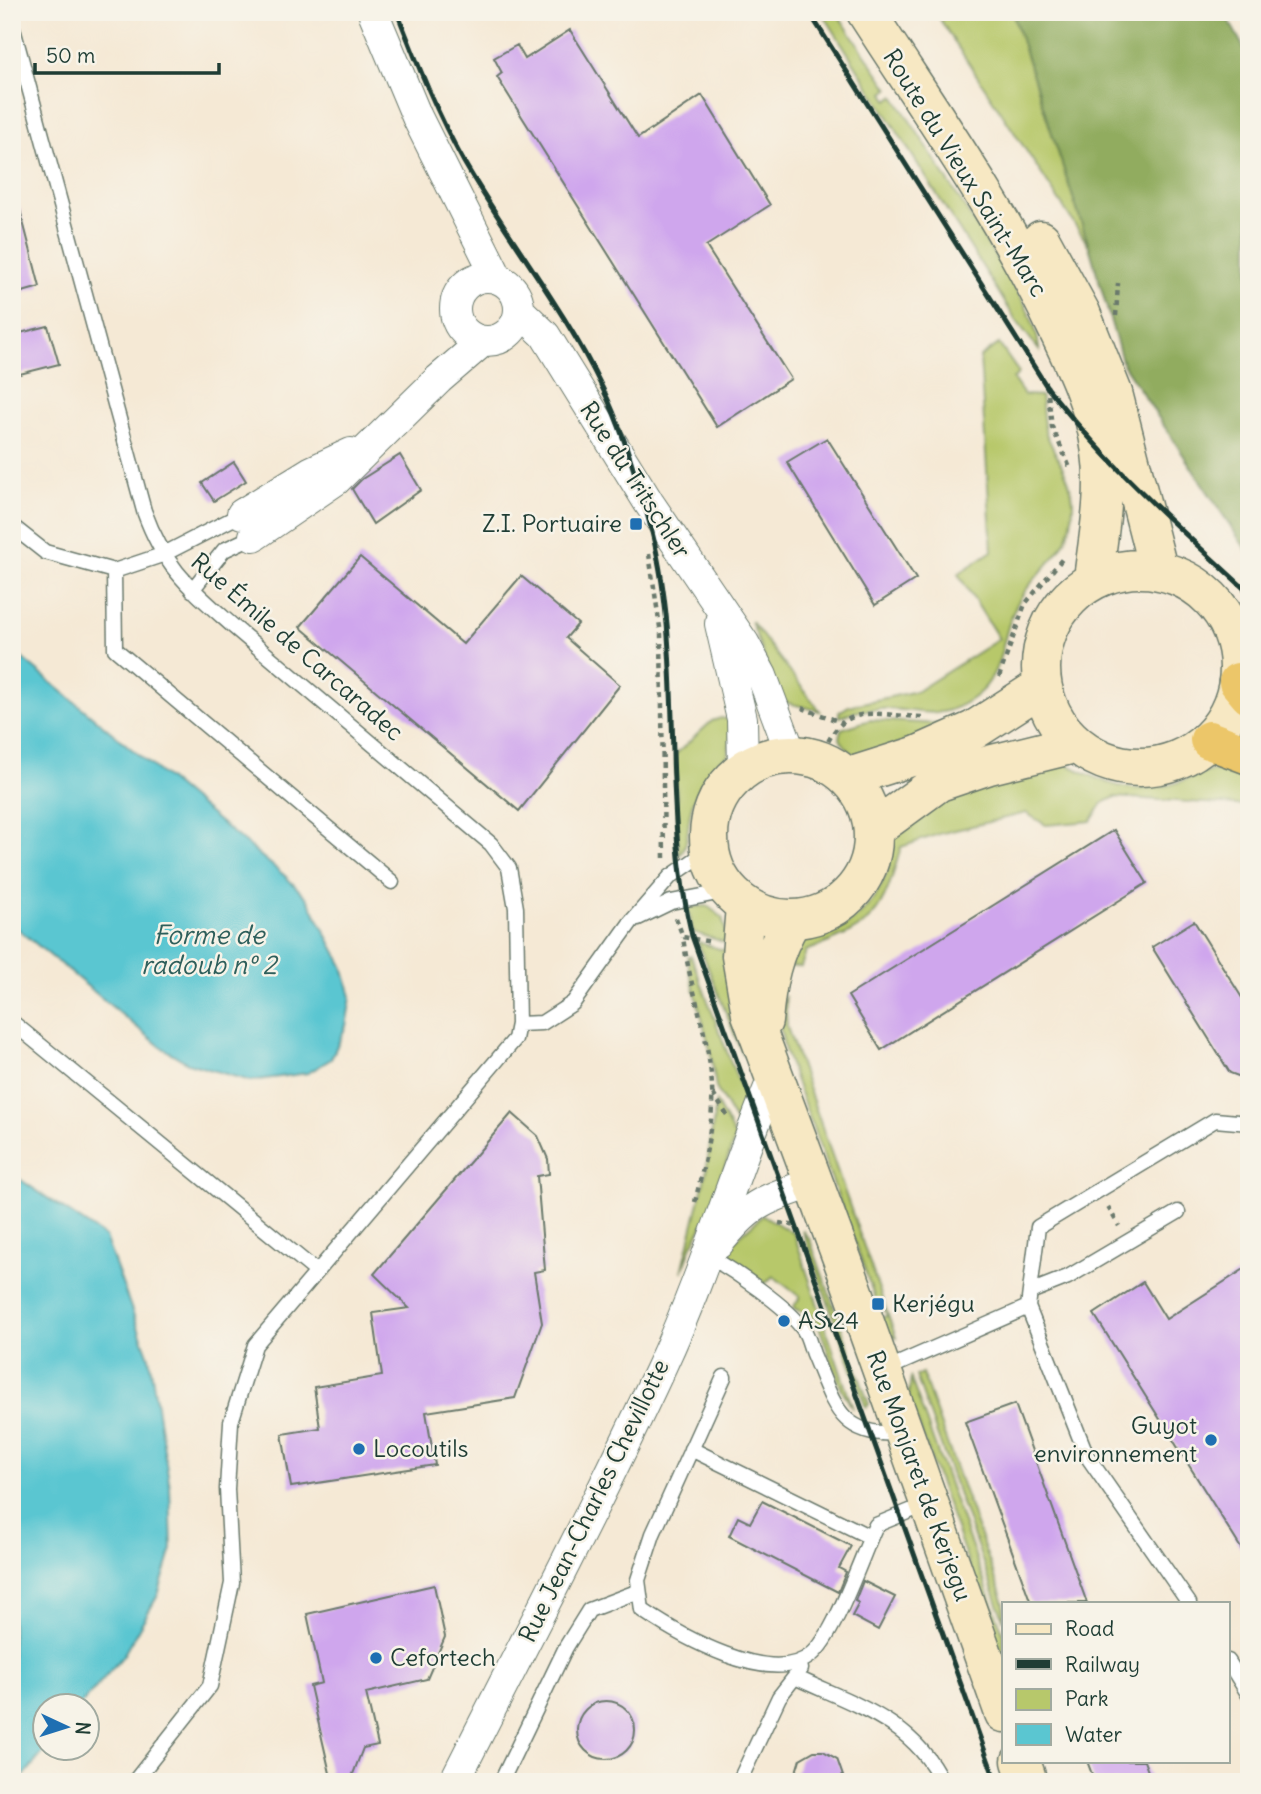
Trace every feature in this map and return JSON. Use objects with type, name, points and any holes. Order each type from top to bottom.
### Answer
[{"type":"highway","points":[[1209,740],[1249,755]]},
{"type":"street","points":[[248,525],[313,471],[368,447],[439,379],[515,325],[519,310],[511,288],[498,279],[457,202],[416,117],[373,12]]},
{"type":"street","name":"Route du Vieux Saint-Marc","points":[[866,12],[1000,221],[1037,285],[1079,374],[1101,453],[1102,488],[1093,579]]},
{"type":"street","name":"Route du Vieux Saint-Marc","points":[[887,12],[1038,236],[1081,313],[1113,393],[1158,569]]},
{"type":"street","points":[[439,379],[457,322],[455,304],[462,288],[466,256],[457,202]]},
{"type":"street","points":[[462,288],[475,279],[498,279]]},
{"type":"street","name":"Rue du Tritschler","points":[[519,310],[545,335],[820,764]]},
{"type":"street","points":[[457,322],[463,331],[558,358]]},
{"type":"street","points":[[1125,569],[1158,569],[1186,580],[1211,598],[1229,622],[1238,652],[1244,689],[1209,740],[1178,761],[1142,768],[1106,762],[1073,744],[1053,718],[1041,687],[1041,655],[1050,624],[1068,598],[1093,579],[1125,569]]},
{"type":"street","name":"Rue du Tritschler","points":[[714,600],[737,687],[742,719],[743,769]]},
{"type":"street","points":[[820,764],[870,811],[873,830],[869,864],[852,893],[835,908],[814,917],[792,920],[767,917],[736,898],[716,872],[709,849],[709,827],[715,805],[727,785],[743,769],[774,756],[820,764],[918,755],[974,730],[1041,687]]},
{"type":"street","points":[[873,830],[939,782],[989,765],[1073,744]]},
{"type":"street","name":"Rue Monjaret de Kerjegu","points":[[736,898],[746,995],[773,1078],[1002,1707]]},
{"type":"street","name":"Rue Monjaret de Kerjegu","points":[[761,1041],[766,983],[775,952],[792,920]]},
{"type":"street","name":"Rue Jean-Charles Chevillotte","points":[[454,1782],[663,1364],[709,1256],[731,1186],[773,1078]]},
{"type":"street","name":"Rue Jean-Charles Chevillotte","points":[[709,1256],[740,1215],[754,1206],[812,1183]]},
{"type":"street","points":[[1021,1762],[1028,1782]]},
{"type":"lane","name":"Rue Émile de Carcaradec","points":[[12,25],[144,510],[162,555],[192,590],[491,844],[509,868],[516,908],[518,1024]]},
{"type":"lane","points":[[12,526],[45,552],[114,571],[248,525]]},
{"type":"lane","points":[[192,590],[248,525]]},
{"type":"lane","points":[[114,571],[115,649],[392,882]]},
{"type":"lane","points":[[134,1782],[209,1686],[232,1583],[227,1489],[231,1422],[255,1346],[514,1039],[518,1024],[542,1023],[573,1003],[631,922],[670,877],[709,849]]},
{"type":"lane","points":[[631,922],[671,902],[736,898]]},
{"type":"lane","points":[[12,1022],[317,1272]]},
{"type":"lane","points":[[1188,1602],[1087,1456],[1028,1307],[1038,1227],[1215,1120],[1249,1123]]},
{"type":"lane","points":[[1030,1292],[1068,1278],[1178,1212]]},
{"type":"lane","points":[[709,1256],[746,1279],[803,1329],[838,1413],[852,1425],[877,1434],[903,1433]]},
{"type":"lane","points":[[881,1372],[1028,1307]]},
{"type":"lane","points":[[724,1377],[653,1534],[638,1580],[642,1610],[663,1624],[751,1664],[774,1667],[800,1662],[813,1655]]},
{"type":"lane","points":[[691,1449],[870,1536]]},
{"type":"lane","points":[[739,1782],[779,1697],[827,1634],[876,1525],[929,1504]]},
{"type":"lane","points":[[501,1782],[566,1647],[589,1610],[639,1591]]},
{"type":"lane","points":[[1230,1664],[1249,1695]]},
{"type":"lane","points":[[795,1677],[896,1725],[919,1744],[942,1782]]},
{"type":"path","points":[[1116,326],[1118,283]]},
{"type":"path","points":[[1047,376],[1052,426],[1074,478]]},
{"type":"path","points":[[993,686],[1008,657],[1013,629],[1025,604],[1066,552]]},
{"type":"path","points":[[652,559],[661,634],[665,722],[663,847],[670,877]]},
{"type":"path","points":[[820,764],[827,740],[841,722],[850,717],[864,713],[938,718]]},
{"type":"path","points":[[671,902],[683,937]]},
{"type":"path","points":[[1099,1191],[1128,1242]]},
{"type":"green space","points":[[822,12],[836,12],[889,89],[884,93],[888,100],[894,96],[1028,310],[1039,350],[1016,320]]},
{"type":"green space","points":[[935,12],[1012,12],[1089,246]]},
{"type":"green space","points":[[1012,12],[1224,12],[1249,57],[1249,554],[1123,364],[1089,246]]},
{"type":"green space","points":[[999,344],[1019,373],[1013,379],[1024,395],[1041,396],[1046,433],[1072,494],[1069,533],[1064,544],[1023,594],[1008,627],[993,674],[984,688],[970,700],[943,712],[877,709],[839,717],[839,712],[849,706],[917,691],[999,639],[958,574],[992,551],[980,357]]},
{"type":"green space","points":[[751,621],[820,711],[780,701]]},
{"type":"green space","points":[[721,718],[733,720],[728,755],[709,774],[695,797],[686,841],[679,856],[675,755],[712,721]]},
{"type":"green space","points":[[870,720],[938,724],[941,729],[865,756],[851,753],[839,738],[841,729]]},
{"type":"green space","points":[[1061,762],[1106,782],[1141,789],[1168,786],[1219,770],[1249,772],[1249,806],[1115,797],[1103,803],[1091,821],[1046,825],[1026,813],[939,834],[901,847],[888,890],[872,916],[848,934],[806,951],[801,967],[787,966],[794,944],[830,933],[856,918],[883,882],[892,854],[893,839],[961,788]]},
{"type":"green space","points":[[707,906],[722,917],[729,944],[693,932],[688,907]]},
{"type":"green space","points":[[698,942],[729,952],[743,1056]]},
{"type":"green space","points":[[691,956],[744,1097],[739,1127],[716,1088],[711,1054],[689,968],[688,957]]},
{"type":"green space","points":[[785,996],[787,1027],[896,1338],[889,1335],[880,1318],[887,1316],[881,1300],[876,1301],[785,1051],[778,1017]]},
{"type":"green space","points":[[716,1102],[735,1137],[708,1216],[692,1245],[682,1272],[706,1173]]},
{"type":"green space","points":[[763,1215],[794,1234],[853,1409],[841,1388],[816,1318],[793,1308],[800,1297],[773,1276],[765,1284],[731,1256],[729,1246]]},
{"type":"green space","points":[[802,1230],[810,1240],[869,1404],[866,1408]]},
{"type":"green space","points":[[922,1373],[1004,1602],[1002,1615],[916,1376]]},
{"type":"green space","points":[[911,1379],[1002,1630],[1002,1657],[908,1395]]},
{"type":"water","name":"Forme de radoub nº 2","points":[[12,650],[285,876],[307,898],[343,966],[351,997],[346,1026],[331,1059],[308,1073],[250,1081],[188,1063],[161,1047],[12,924]]},
{"type":"water","points":[[12,1174],[105,1237],[149,1357],[170,1487],[172,1549],[158,1595],[123,1656],[92,1692],[32,1692],[32,1762],[35,1762],[19,1782],[12,1782]]},
{"type":"building","points":[[570,30],[638,138],[702,95],[770,205],[706,246],[791,379],[717,427],[497,77],[502,73],[494,58],[517,45],[525,59]]},
{"type":"building","points":[[19,206],[40,287],[12,295],[12,207]]},
{"type":"building","points":[[48,326],[59,364],[12,376],[12,335]]},
{"type":"building","points":[[827,438],[916,579],[875,605],[787,462]]},
{"type":"building","points":[[400,455],[421,490],[373,524],[352,489],[362,479]]},
{"type":"building","points":[[234,462],[246,481],[214,501],[202,483]]},
{"type":"building","points":[[360,557],[463,644],[521,576],[578,624],[566,638],[620,685],[519,811],[300,627]]},
{"type":"building","points":[[1114,830],[1147,883],[881,1050],[848,996]]},
{"type":"building","points":[[1194,921],[1249,1009],[1249,1080],[1230,1073],[1152,947]]},
{"type":"building","points":[[512,1113],[538,1136],[548,1159],[549,1174],[537,1176],[545,1270],[534,1272],[542,1323],[515,1398],[426,1412],[435,1465],[291,1487],[282,1434],[320,1428],[314,1387],[382,1376],[373,1313],[409,1308],[374,1274]]},
{"type":"building","name":"Guyot environnement","points":[[1249,1266],[1249,1561],[1094,1314],[1143,1282],[1166,1319]]},
{"type":"building","points":[[1015,1404],[1087,1602],[1031,1602],[965,1422]]},
{"type":"building","points":[[762,1501],[851,1546],[839,1568],[846,1572],[838,1592],[729,1536],[738,1517],[750,1523]]},
{"type":"building","points":[[863,1581],[895,1597],[878,1630],[852,1616],[859,1603],[855,1601]]},
{"type":"building","name":"Cefortech","points":[[434,1585],[445,1637],[427,1679],[366,1693],[378,1745],[363,1748],[350,1782],[332,1782],[310,1686],[322,1683],[307,1614]]},
{"type":"building","points":[[606,1701],[617,1703],[630,1714],[635,1730],[633,1741],[622,1754],[606,1759],[595,1757],[582,1746],[577,1730],[579,1719],[590,1706]]},
{"type":"building","points":[[814,1751],[823,1751],[837,1759],[845,1782],[793,1782],[800,1759]]},
{"type":"building","points":[[1087,1762],[1144,1762],[1152,1782],[1095,1782]]},
{"type":"railway","points":[[397,12],[454,144],[571,329],[609,402],[628,451],[660,569],[667,621],[677,832],[682,884],[692,936],[996,1782]]},
{"type":"railway","points":[[809,12],[1047,387],[1119,469],[1249,593]]},
{"type":"place","name":"Z.I. Portuaire","points":[[636,524]]},
{"type":"place","name":"Kerjégu","points":[[878,1304]]},
{"type":"place","name":"AS 24","points":[[784,1321]]},
{"type":"place","name":"Guyot environnement","points":[[1211,1440]]},
{"type":"place","name":"Locoutils","points":[[359,1449]]},
{"type":"place","name":"Cefortech","points":[[376,1658]]}]
